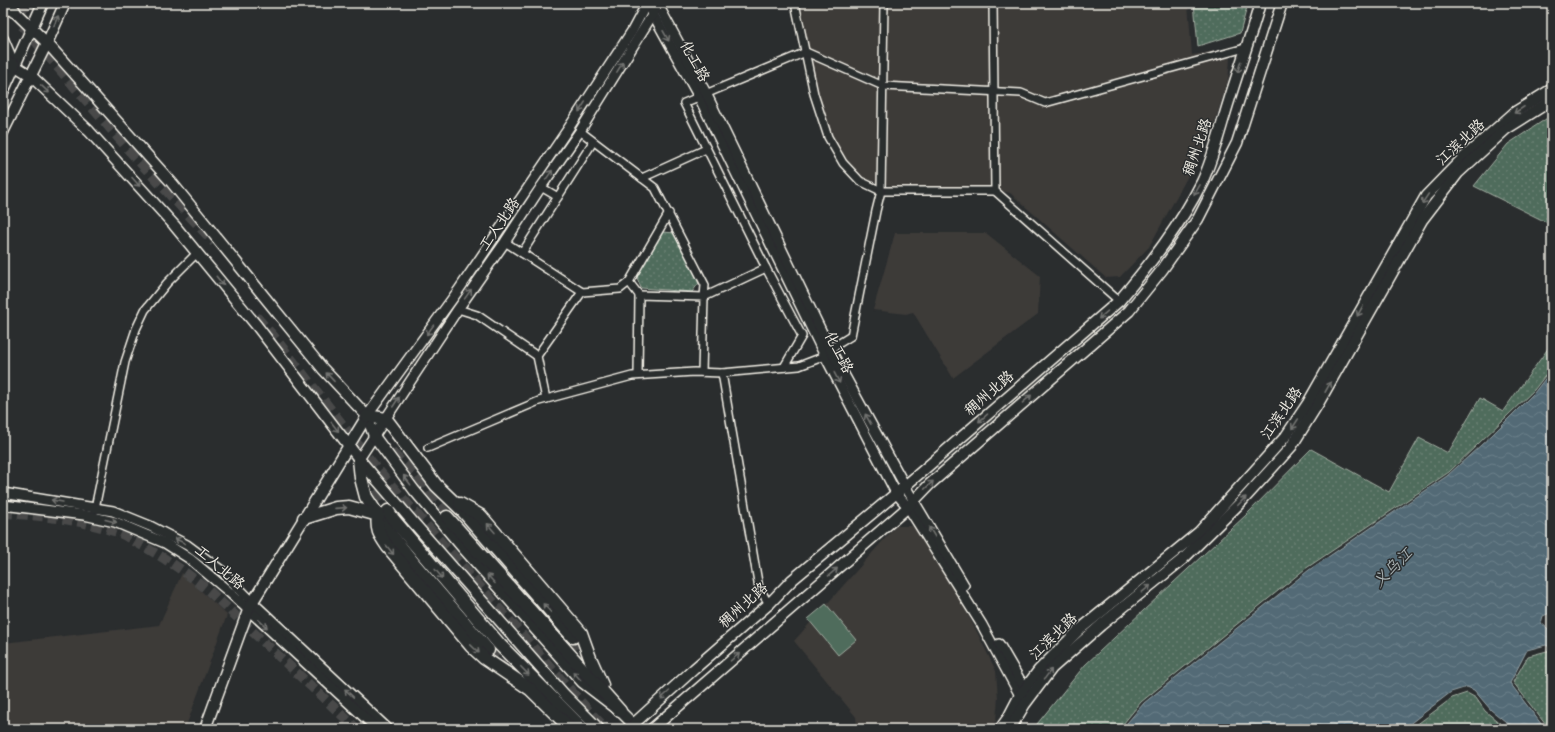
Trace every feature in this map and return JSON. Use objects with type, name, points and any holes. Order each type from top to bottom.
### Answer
[{"type":"highway","points":[[367,416],[386,419],[436,485],[462,510],[573,637]]},
{"type":"highway","points":[[360,458],[361,478],[366,498],[383,513],[393,519],[500,645],[583,729]]},
{"type":"highway","points":[[452,501],[481,516],[581,633],[590,658],[607,696]]},
{"type":"highway","points":[[304,518],[336,508],[349,507],[383,513],[416,566],[488,650]]},
{"type":"highway","points":[[383,513],[377,527],[380,536],[471,646],[484,658],[530,689],[571,729]]},
{"type":"highway","points":[[447,517],[620,711]]},
{"type":"main road","points":[[3,92],[9,63],[31,28],[43,3]]},
{"type":"main road","points":[[3,132],[47,43],[64,3]]},
{"type":"main road","name":"稠州北路","points":[[633,727],[694,669],[769,604],[792,580],[905,486],[1119,301],[1147,268],[1177,225],[1202,181],[1216,142],[1260,3]]},
{"type":"main road","name":"稠州北路","points":[[652,729],[1129,311],[1162,270],[1198,219],[1238,143],[1282,3]]},
{"type":"main road","points":[[3,5],[10,7],[47,43],[172,184],[323,370],[367,416],[374,436],[414,490],[484,572],[582,682],[620,711],[633,727]]},
{"type":"main road","points":[[3,39],[9,63],[30,75],[90,131],[174,225],[257,326],[349,445],[412,521],[564,694],[599,729]]},
{"type":"main road","name":"江滨北路","points":[[1010,729],[1039,670],[1078,631],[1199,532],[1286,436],[1308,403],[1426,196],[1463,158],[1515,112],[1552,89]]},
{"type":"main road","name":"江滨北路","points":[[1000,729],[1025,696],[1052,668],[1101,625],[1183,559],[1243,500],[1291,447],[1319,402],[1422,220],[1458,173],[1506,129],[1552,100]]},
{"type":"main road","points":[[205,729],[250,606],[367,416]]},
{"type":"street","name":"化工路","points":[[646,3],[657,6],[896,493],[910,504]]},
{"type":"street","name":"工人北路","points":[[367,416],[458,291],[555,148],[632,31],[646,3]]},
{"type":"street","points":[[795,3],[814,94],[828,137],[843,163],[860,181],[881,191],[996,191],[1119,301]]},
{"type":"street","points":[[428,448],[546,399],[638,375],[702,372],[722,373],[798,366],[827,353],[851,336],[881,191],[884,3]]},
{"type":"street","points":[[993,3],[996,191]]},
{"type":"street","name":"工人北路","points":[[360,458],[458,309],[580,132],[657,6]]},
{"type":"street","points":[[784,367],[802,336],[766,268],[684,103],[806,52],[883,86],[1022,93],[1045,103],[1245,48]]},
{"type":"street","points":[[580,132],[655,188],[669,213],[705,285],[702,372]]},
{"type":"street","points":[[522,253],[593,142]]},
{"type":"street","points":[[642,178],[706,148]]},
{"type":"street","points":[[541,188],[558,197]]},
{"type":"street","points":[[505,242],[582,292],[620,289],[629,282],[669,213]]},
{"type":"street","points":[[3,493],[94,513],[124,362],[136,329],[145,310],[167,283],[198,253]]},
{"type":"street","points":[[639,295],[704,297],[766,268]]},
{"type":"street","points":[[629,282],[639,295],[638,375]]},
{"type":"street","points":[[537,356],[582,292]]},
{"type":"street","points":[[458,309],[476,315],[537,356],[546,399]]},
{"type":"street","name":"化工路","points":[[827,353],[905,486],[910,504],[1025,696]]},
{"type":"street","points":[[722,373],[758,588],[769,604]]},
{"type":"street","name":"工人北路","points":[[3,505],[94,513],[171,547],[190,559],[250,606],[377,729]]},
{"type":"street","points":[[250,606],[388,729]]},
{"type":"shaded area","points":[[800,3],[1188,3],[1192,55],[1215,51],[1230,59],[1228,81],[1211,134],[1149,247],[1120,277],[1106,278],[1010,193],[985,187],[899,188],[867,180],[845,161],[835,144],[820,106]]},
{"type":"shaded area","points":[[895,233],[986,233],[1040,276],[1038,314],[953,378],[913,312],[906,314],[873,310]]},
{"type":"shaded area","points":[[896,526],[912,526],[928,539],[996,671],[998,698],[996,721],[990,729],[857,729],[856,717],[794,641]]},
{"type":"shaded area","points":[[182,573],[227,615],[185,729],[3,729],[3,643],[159,625]]},
{"type":"green space","points":[[1194,3],[1248,3],[1240,33],[1198,46]]},
{"type":"green space","points":[[1552,115],[1552,225],[1474,186],[1508,144]]},
{"type":"green space","points":[[662,232],[676,233],[699,283],[692,292],[641,288],[636,275]]},
{"type":"green space","points":[[1552,343],[1552,367],[1534,390],[1449,472],[1305,569],[1141,702],[1119,729],[1033,729],[1085,665],[1246,515],[1311,449],[1389,492],[1419,438],[1448,453],[1480,398],[1503,411]]},
{"type":"green space","points":[[826,604],[856,640],[838,655],[808,619]]},
{"type":"green space","points":[[1547,651],[1552,654],[1552,729],[1549,729],[1513,682],[1528,656]]},
{"type":"green space","points":[[1467,693],[1476,698],[1485,711],[1507,729],[1411,729],[1452,698]]},
{"type":"water","name":"义乌江","points":[[1552,370],[1552,612],[1543,616],[1541,623],[1552,632],[1552,648],[1546,645],[1527,650],[1510,683],[1545,729],[1515,729],[1491,710],[1474,690],[1467,687],[1451,692],[1403,729],[1122,729],[1144,703],[1309,570],[1447,476],[1492,435],[1534,393]]},
{"type":"tunnel","points":[[17,3],[23,9],[36,31]]},
{"type":"tunnel","points":[[23,25],[131,151],[215,242]]},
{"type":"tunnel","points":[[255,317],[272,336],[375,468],[590,714],[605,729]]},
{"type":"tunnel","points":[[391,453],[415,476],[447,517]]},
{"type":"tunnel","points":[[370,473],[388,511]]},
{"type":"tunnel","points":[[3,513],[59,518],[87,523],[123,534],[155,553],[209,591],[357,729]]},
{"type":"tunnel","points":[[573,637],[589,661]]},
{"type":"tunnel","points":[[488,650],[527,677]]}]
